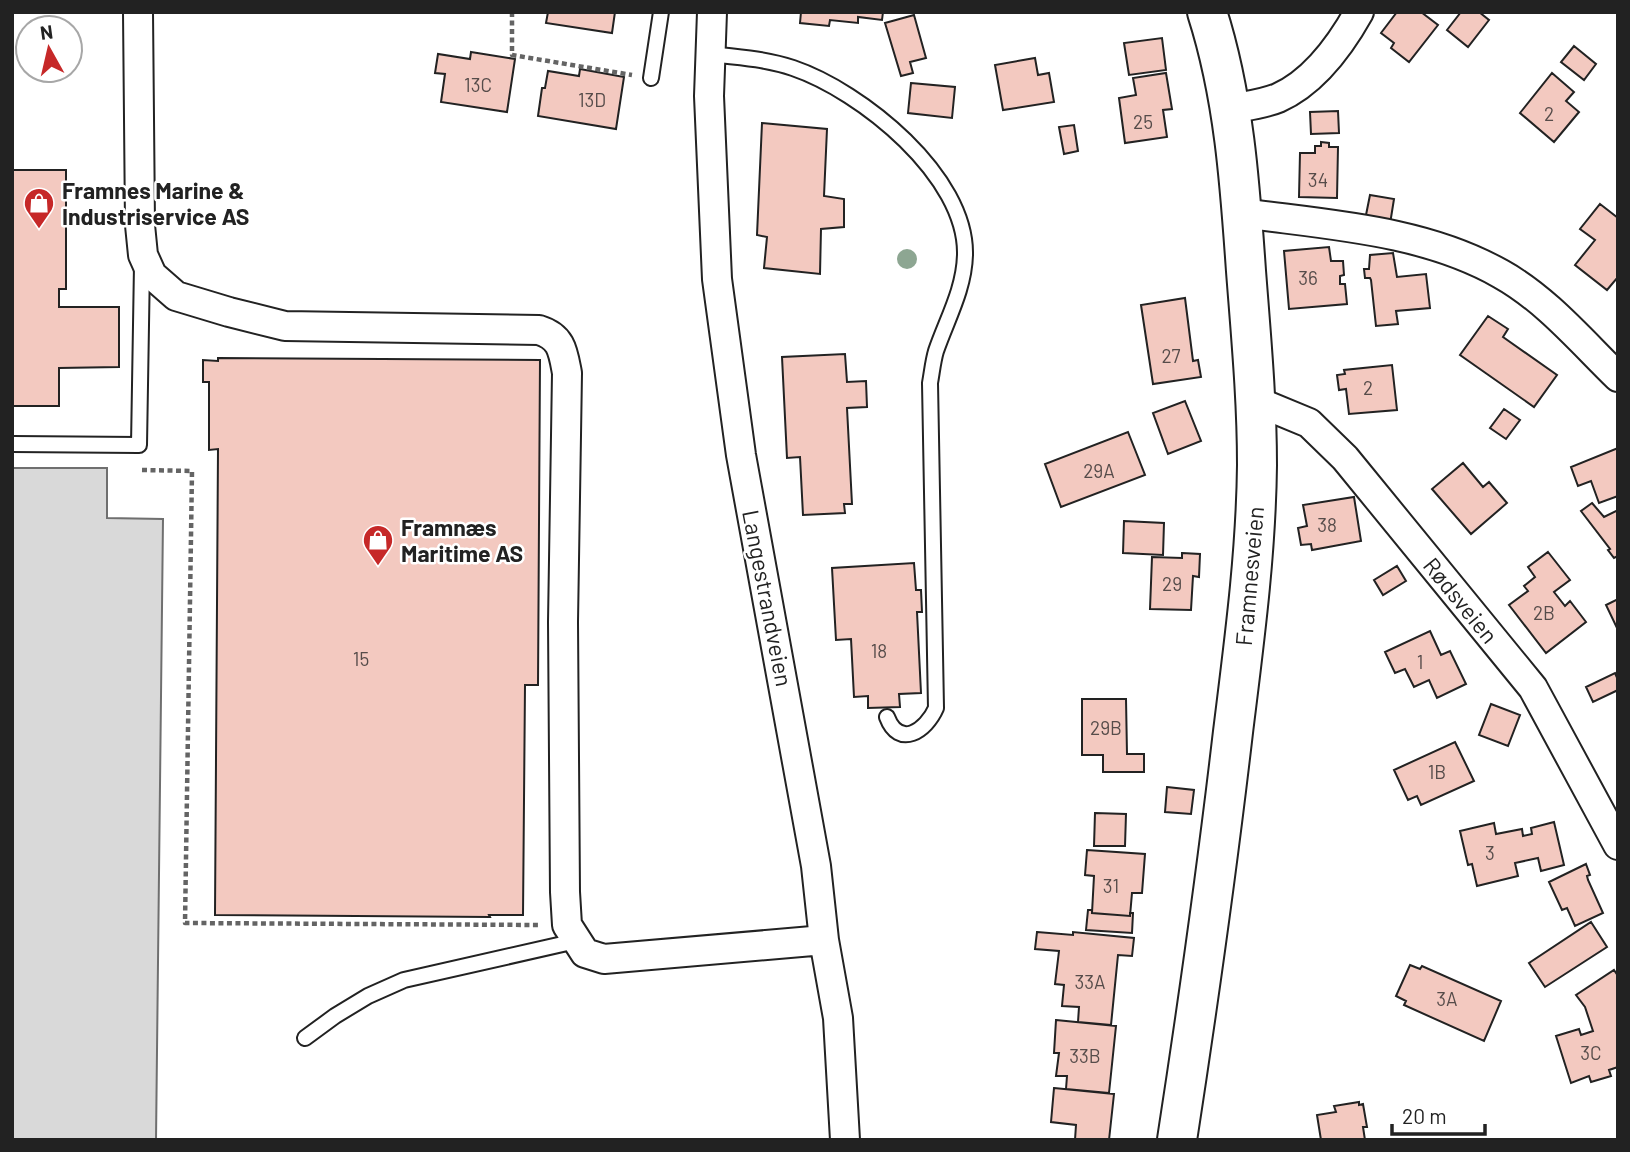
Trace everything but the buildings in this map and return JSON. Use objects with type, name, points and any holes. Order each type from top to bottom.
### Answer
[{"type":"main road","name":"Framnesveien","points":[[1177,1140],[1210,927],[1248,617],[1257,466],[1256,401],[1242,213],[1230,109],[1207,12]]},
{"type":"street","points":[[138,12],[140,225],[143,255],[152,275],[176,296],[285,326],[539,330],[552,334],[562,350],[566,373],[563,622],[572,933],[585,953],[604,959],[824,940]]},
{"type":"street","name":"Langestrandveien","points":[[712,12],[709,54],[717,279],[741,455],[816,866],[824,940],[838,1018],[845,1140]]},
{"type":"street","points":[[1230,109],[1277,98],[1308,79],[1343,41],[1359,12]]},
{"type":"street","points":[[1242,213],[1385,233],[1451,252],[1502,274],[1542,304],[1618,377]]},
{"type":"street","name":"Rødsveien","points":[[1256,401],[1309,422],[1345,458],[1533,688],[1618,845]]},
{"type":"lane","points":[[651,78],[661,12]]},
{"type":"lane","points":[[709,54],[779,64],[836,86],[876,116],[918,155],[947,191],[962,226],[965,253],[963,279],[935,353],[930,383],[936,708],[927,725],[916,732],[896,731],[887,717]]},
{"type":"lane","points":[[12,444],[139,445],[143,255]]},
{"type":"lane","points":[[305,1038],[368,996],[404,981],[572,933]]},
{"type":"path","points":[[512,12],[512,55],[651,78]]},
{"type":"path","points":[[139,445],[138,470],[192,471],[185,923],[572,933]]},
{"type":"shaded area","points":[[12,468],[107,468],[107,518],[163,519],[156,1140],[12,1140]]},
{"type":"place","name":"Framnes Marine & Industriservice AS","points":[[39,230]]},
{"type":"place","name":"Framnæs Maritime AS","points":[[378,567]]}]
